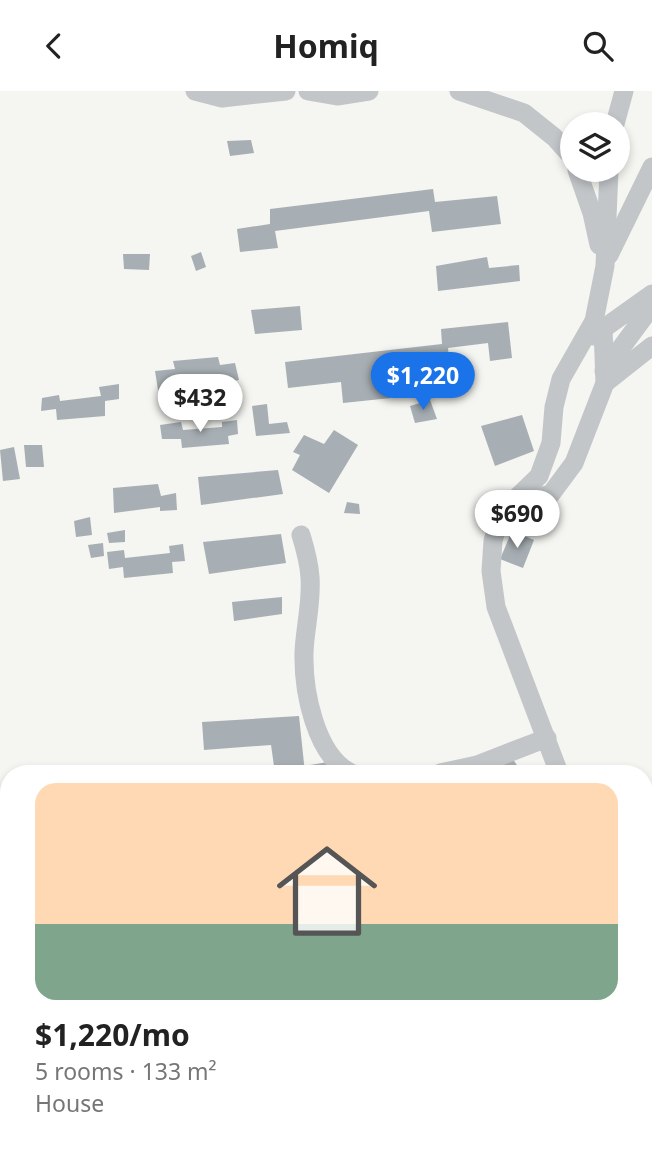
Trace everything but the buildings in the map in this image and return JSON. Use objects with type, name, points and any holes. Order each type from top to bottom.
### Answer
[{"type":"street","points":[[195,91],[222,98],[286,91]]},
{"type":"street","points":[[308,91],[337,96],[369,91]]},
{"type":"street","points":[[459,91],[524,113],[560,144]]},
{"type":"street","points":[[618,112],[624,91]]},
{"type":"street","points":[[605,266],[652,167]]},
{"type":"street","points":[[581,182],[593,213],[594,227],[605,266]]},
{"type":"street","points":[[539,476],[551,443],[554,407],[561,379],[594,321],[605,266],[608,182]]},
{"type":"street","points":[[583,343],[652,294]]},
{"type":"street","points":[[509,505],[551,494],[574,463],[604,377],[652,306]]},
{"type":"street","points":[[603,328],[604,377]]},
{"type":"street","points":[[604,377],[652,346]]},
{"type":"street","points":[[556,765],[496,607],[491,571],[493,541],[499,521],[509,505],[539,476],[578,448]]},
{"type":"street","points":[[301,535],[310,578],[304,654],[306,692],[316,727],[327,750],[340,765]]},
{"type":"street","points":[[477,765],[547,738]]}]
